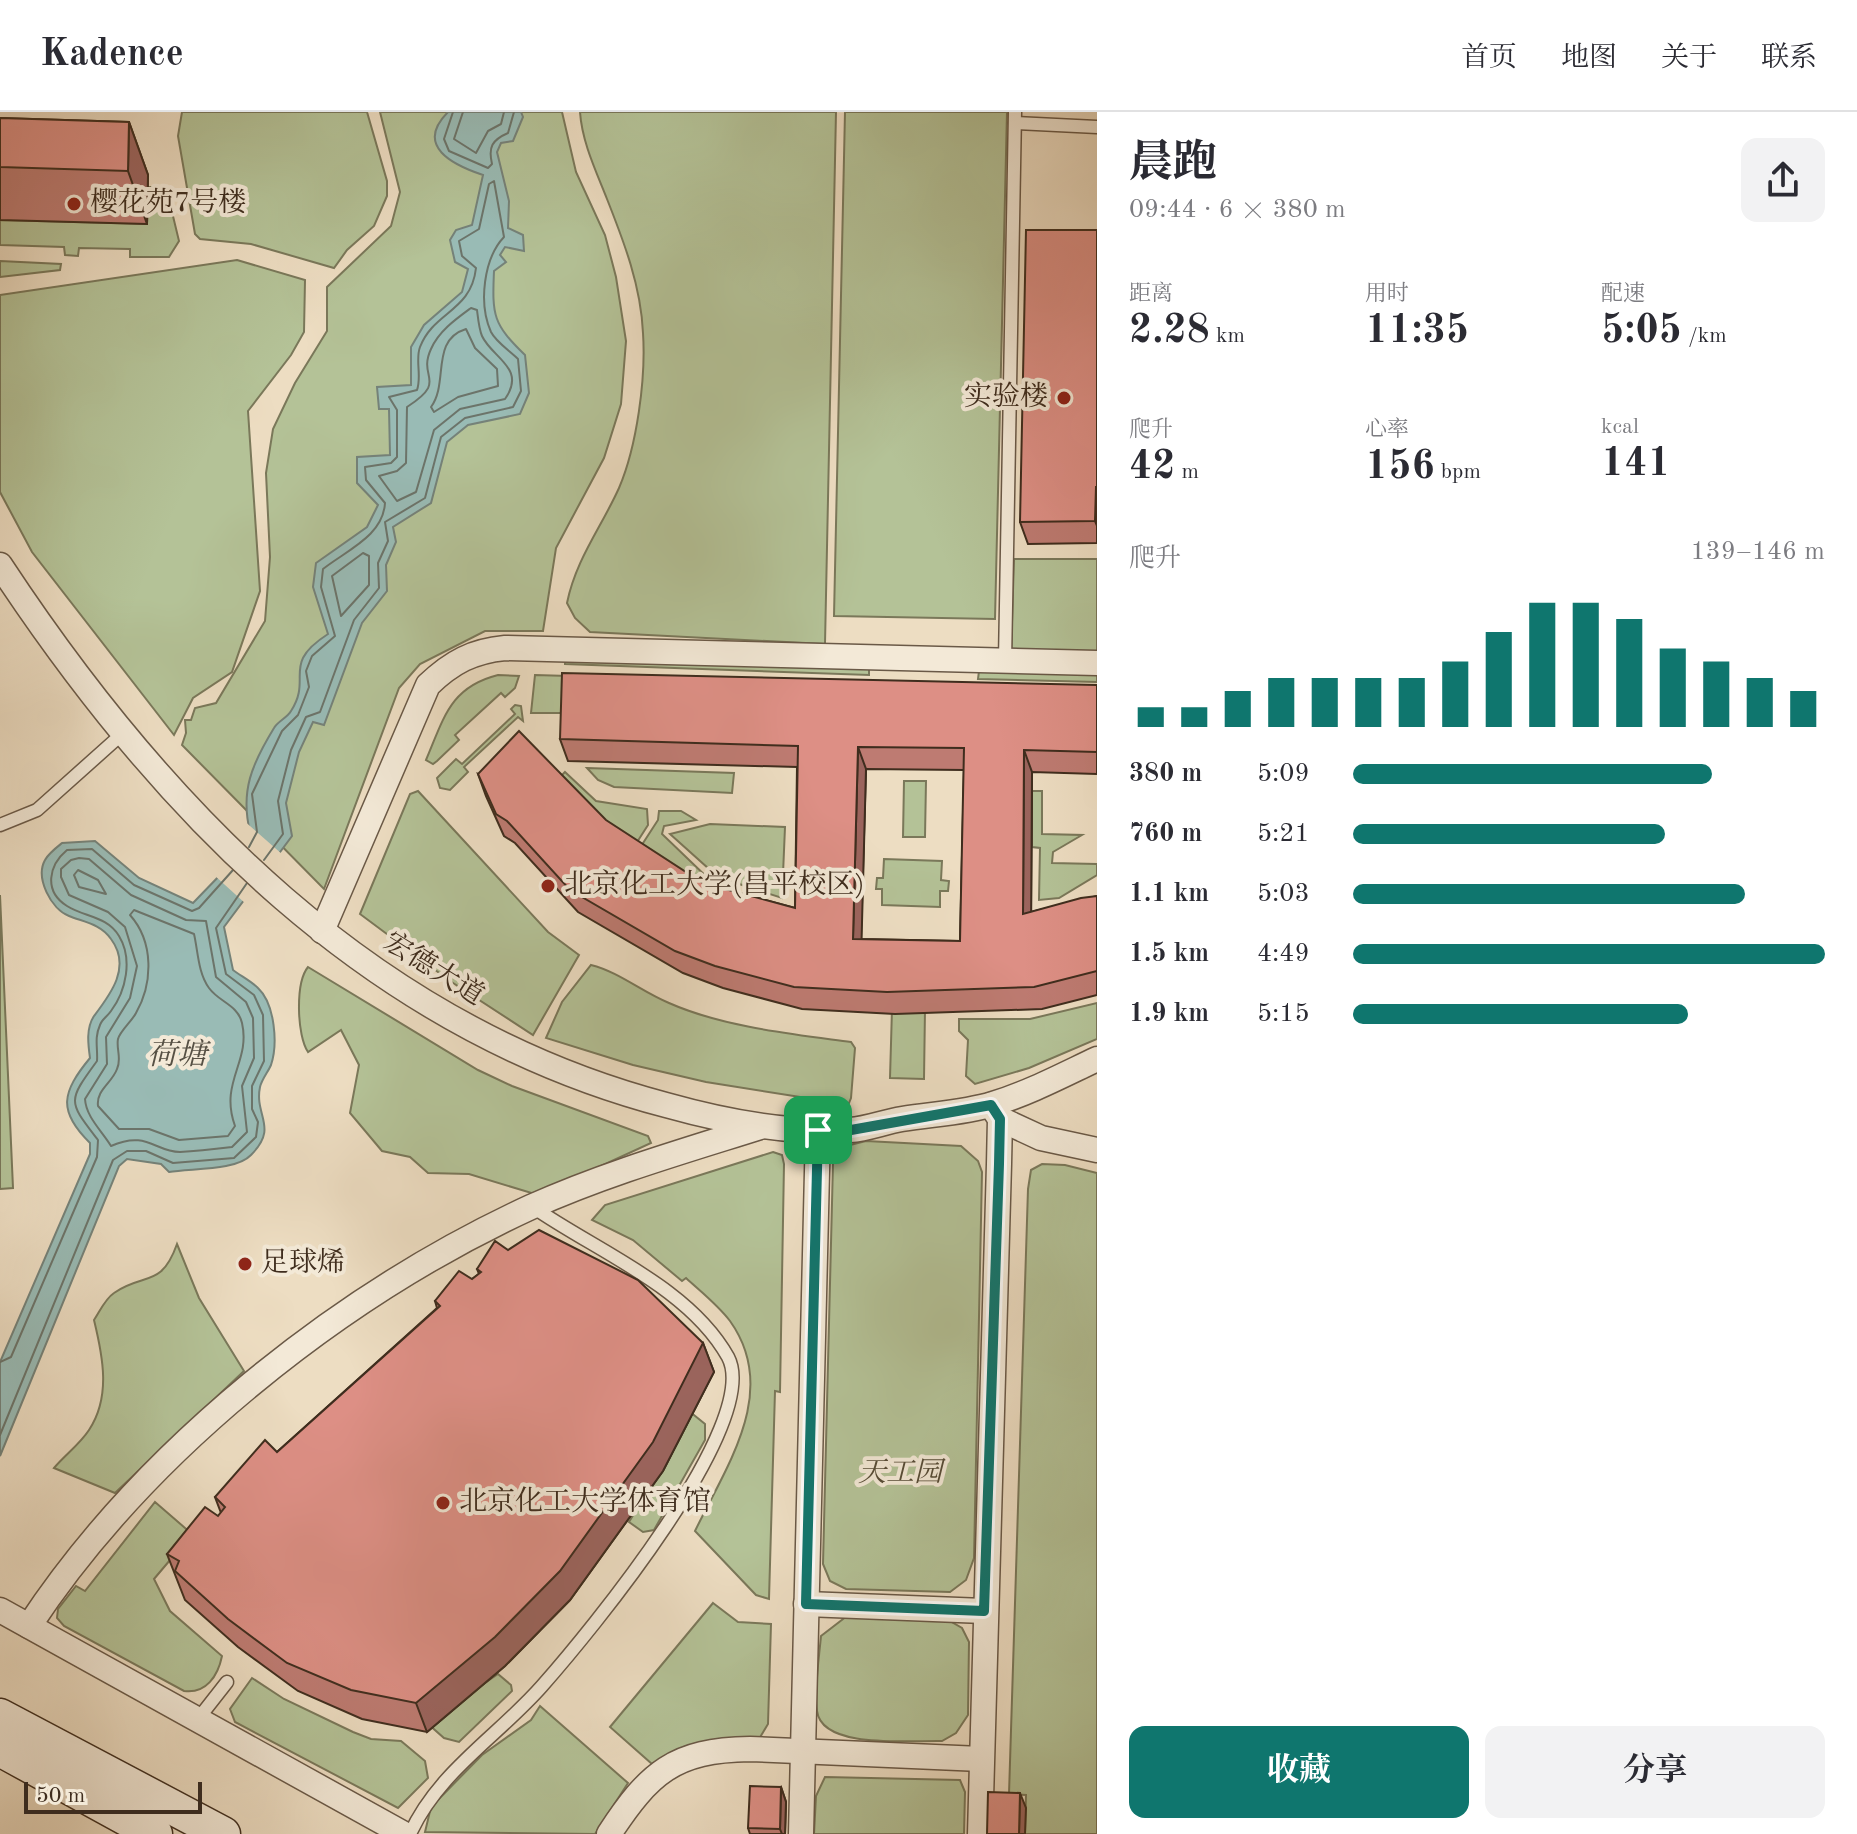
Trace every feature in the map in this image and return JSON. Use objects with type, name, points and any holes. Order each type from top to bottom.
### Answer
[{"type":"main road","points":[[0,1716],[223,1834]]},
{"type":"main road","points":[[0,1749],[155,1834]]},
{"type":"street","name":"宏德大道","points":[[0,565],[7,586],[122,734],[184,805],[296,909],[322,931],[447,1018],[551,1069],[693,1113],[766,1125],[851,1130],[995,1112],[1097,1059]]},
{"type":"street","points":[[322,931],[428,685],[452,663],[468,656],[505,648],[1097,663]]},
{"type":"street","points":[[980,1834],[995,1112],[1041,1138],[1097,1150]]},
{"type":"street","points":[[29,1626],[58,1583],[125,1506],[207,1424],[297,1346],[423,1262],[533,1207],[766,1125]]},
{"type":"street","points":[[801,1834],[818,1130]]},
{"type":"street","points":[[806,1604],[984,1611]]},
{"type":"street","points":[[0,1610],[404,1834]]},
{"type":"street","points":[[609,1834],[648,1780],[693,1756],[731,1750],[981,1759]]},
{"type":"lane","points":[[1005,661],[1015,118],[1097,127]]},
{"type":"lane","points":[[1013,230],[1028,230]]},
{"type":"lane","points":[[0,825],[37,810],[122,734]]},
{"type":"lane","points":[[410,1834],[424,1804],[542,1687],[660,1536],[693,1485],[724,1426],[733,1392],[729,1359],[702,1325],[667,1290],[579,1239],[533,1207]]},
{"type":"lane","points":[[198,1719],[227,1682]]},
{"type":"green space","points":[[182,112],[367,112],[387,181],[387,196],[374,226],[347,250],[334,268],[251,244],[200,239],[195,234],[178,136]]},
{"type":"green space","points":[[380,112],[562,112],[576,172],[605,235],[616,277],[626,341],[621,404],[604,458],[556,548],[543,631],[485,631],[420,664],[399,688],[324,889],[182,745],[186,733],[185,720],[191,720],[195,708],[216,703],[265,621],[270,557],[266,473],[273,429],[295,383],[327,331],[327,287],[391,226],[400,192]]},
{"type":"green space","points":[[580,112],[836,112],[825,644],[590,632],[575,618],[567,603],[583,558],[619,488],[631,452],[639,412],[644,351],[642,316],[631,264],[594,167]]},
{"type":"green space","points":[[845,112],[1007,112],[995,619],[834,616]]},
{"type":"green space","points":[[148,187],[166,187],[179,241],[169,257],[130,257],[130,249],[79,248],[78,256],[65,255],[64,247],[0,245],[0,220],[147,224]]},
{"type":"green space","points":[[237,260],[305,280],[304,332],[291,355],[248,411],[260,591],[232,672],[193,698],[174,735],[32,552],[0,492],[0,295]]},
{"type":"green space","points":[[0,261],[61,264],[60,270],[0,277]]},
{"type":"green space","points":[[1014,559],[1097,559],[1097,656],[1011,654]]},
{"type":"green space","points":[[565,657],[869,668],[869,675],[565,664]]},
{"type":"green space","points":[[979,671],[1097,674],[1097,682],[978,679]]},
{"type":"green space","points":[[498,675],[519,676],[515,688],[505,697],[501,693],[455,735],[459,740],[437,761],[433,764],[426,760],[444,718],[459,696],[482,680]]},
{"type":"green space","points":[[535,675],[871,685],[566,713],[531,713]]},
{"type":"green space","points":[[515,705],[521,706],[523,721],[518,717],[464,767],[468,772],[450,790],[440,788],[437,778],[456,759],[462,764],[515,714],[511,709]]},
{"type":"green space","points":[[587,768],[734,773],[732,793],[614,787],[598,780]]},
{"type":"green space","points":[[565,772],[596,801],[647,809],[648,825],[632,850],[557,780]]},
{"type":"green space","points":[[904,781],[926,781],[925,837],[903,837]]},
{"type":"green space","points":[[418,791],[548,932],[579,955],[533,1035],[450,981],[360,914],[410,794]]},
{"type":"green space","points":[[1032,791],[1042,791],[1042,834],[1082,835],[1053,852],[1052,863],[1097,864],[1097,875],[1059,898],[1039,900],[1040,848],[1032,847]]},
{"type":"green space","points":[[659,811],[681,811],[696,820],[664,826],[662,834],[713,883],[706,897],[636,854],[658,820]]},
{"type":"green space","points":[[710,824],[785,827],[782,898],[718,877],[670,834]]},
{"type":"green space","points":[[884,859],[942,861],[941,880],[949,881],[948,891],[940,891],[940,907],[882,905],[882,889],[876,889],[877,878],[883,878]]},
{"type":"green space","points":[[0,895],[13,1188],[0,1189]]},
{"type":"green space","points":[[591,965],[611,972],[669,1003],[712,1018],[851,1042],[855,1048],[849,1103],[706,1082],[633,1065],[546,1038],[562,1002]]},
{"type":"green space","points":[[308,967],[478,1070],[512,1086],[648,1136],[651,1143],[538,1195],[469,1174],[428,1173],[410,1157],[382,1151],[350,1113],[359,1065],[341,1030],[308,1052],[304,1044],[299,997]]},
{"type":"green space","points":[[1097,1003],[1097,1039],[1029,1068],[975,1084],[966,1076],[968,1040],[959,1031],[959,1019],[1030,1019]]},
{"type":"green space","points":[[892,1009],[925,1009],[924,1079],[890,1078]]},
{"type":"green space","name":"天工园","points":[[866,1141],[961,1146],[978,1161],[982,1172],[974,1558],[966,1580],[950,1592],[846,1589],[830,1581],[823,1564],[833,1163],[846,1146]]},
{"type":"green space","points":[[773,1152],[782,1155],[784,1164],[780,1392],[775,1391],[769,1599],[756,1595],[695,1531],[743,1428],[749,1401],[750,1374],[744,1347],[725,1315],[686,1278],[682,1281],[633,1240],[592,1220],[605,1205]]},
{"type":"green space","points":[[1042,1164],[1065,1165],[1097,1173],[1097,1834],[1025,1834],[1026,1795],[1009,1794],[1028,1189],[1031,1170]]},
{"type":"green space","points":[[177,1244],[199,1298],[244,1371],[115,1493],[54,1468],[85,1435],[100,1404],[102,1362],[94,1320],[114,1293],[151,1278],[165,1268]]},
{"type":"green space","points":[[689,1411],[705,1424],[705,1440],[654,1530],[643,1532],[629,1522],[661,1469]]},
{"type":"green space","points":[[155,1502],[192,1534],[154,1579],[170,1611],[222,1656],[210,1682],[199,1690],[184,1691],[64,1626],[57,1618],[58,1609],[76,1586],[85,1591]]},
{"type":"green space","points":[[713,1603],[738,1622],[771,1624],[768,1724],[759,1739],[704,1744],[679,1751],[652,1764],[610,1727]]},
{"type":"green space","points":[[847,1616],[948,1620],[962,1628],[969,1642],[968,1715],[956,1733],[942,1741],[870,1740],[834,1732],[823,1723],[816,1702],[821,1636]]},
{"type":"green space","points":[[498,1674],[511,1685],[512,1691],[459,1742],[444,1738],[427,1723]]},
{"type":"green space","points":[[252,1678],[284,1699],[353,1732],[371,1739],[401,1741],[425,1761],[428,1778],[398,1808],[235,1722],[230,1709]]},
{"type":"green space","points":[[540,1706],[628,1783],[595,1834],[425,1832],[431,1807],[482,1755],[531,1720]]},
{"type":"green space","points":[[825,1777],[960,1780],[965,1792],[964,1834],[814,1834],[816,1796]]},
{"type":"water","name":"荷塘","points":[[448,112],[521,112],[523,117],[513,141],[501,143],[497,152],[509,201],[508,228],[523,235],[524,251],[505,247],[500,255],[506,262],[494,271],[494,309],[506,335],[525,355],[529,393],[520,414],[468,425],[447,442],[431,503],[393,527],[396,542],[386,565],[387,591],[362,623],[324,725],[313,722],[299,752],[286,803],[292,836],[224,927],[233,970],[264,995],[274,1025],[273,1056],[259,1097],[265,1129],[263,1137],[251,1155],[235,1164],[169,1172],[161,1164],[127,1159],[119,1166],[0,1456],[0,1362],[90,1154],[90,1143],[72,1121],[67,1101],[74,1081],[90,1058],[88,1036],[91,1021],[112,990],[119,970],[117,949],[107,934],[56,907],[43,884],[42,867],[48,855],[62,843],[95,841],[139,878],[193,903],[221,874],[250,832],[246,804],[254,766],[274,728],[289,713],[297,699],[305,654],[328,634],[313,587],[316,563],[367,527],[378,505],[357,483],[357,457],[390,455],[389,409],[379,409],[377,387],[411,385],[411,347],[424,325],[462,292],[468,269],[455,262],[450,240],[456,230],[472,225],[483,175],[450,160],[436,144],[439,124]]},
{"type":"pier","points":[[242,819],[283,855],[246,904],[214,875],[245,831]]},
{"type":"building","points":[[0,118],[129,122],[128,171],[0,167]]},
{"type":"building","name":"实验楼","points":[[1026,230],[1097,230],[1095,521],[1020,522]]},
{"type":"building","points":[[562,673],[1097,685],[1097,752],[1024,750],[1023,914],[1097,896],[1097,971],[1034,987],[887,992],[794,987],[715,966],[675,951],[570,890],[507,821],[496,814],[478,774],[519,731],[606,820],[703,883],[795,908],[798,746],[560,739]],"holes":[[[858,747],[964,748],[960,941],[853,939]]]},
{"type":"building","name":"北京化工大学体育馆","points":[[539,1230],[638,1280],[703,1343],[653,1442],[560,1571],[495,1637],[416,1703],[351,1690],[287,1663],[228,1619],[175,1571],[179,1561],[167,1554],[205,1507],[218,1516],[225,1507],[215,1497],[265,1440],[277,1452],[440,1306],[435,1301],[459,1271],[472,1279],[481,1272],[477,1269],[495,1241],[508,1250]]},
{"type":"building","points":[[750,1786],[781,1787],[780,1829],[748,1828]]},
{"type":"building","points":[[988,1792],[1020,1793],[1019,1834],[987,1834]]},
{"type":"place","name":"樱花苑7号楼","points":[[74,204]]},
{"type":"place","name":"实验楼","points":[[1064,398]]},
{"type":"place","name":"北京化工大学(昌平校区)","points":[[548,886]]},
{"type":"place","name":"足球烯","points":[[245,1264]]},
{"type":"place","name":"北京化工大学体育馆","points":[[443,1503]]},
{"type":"route","points":[[991,1105],[1000,1119],[984,1611],[806,1604],[818,1130],[851,1130],[991,1105]]}]
